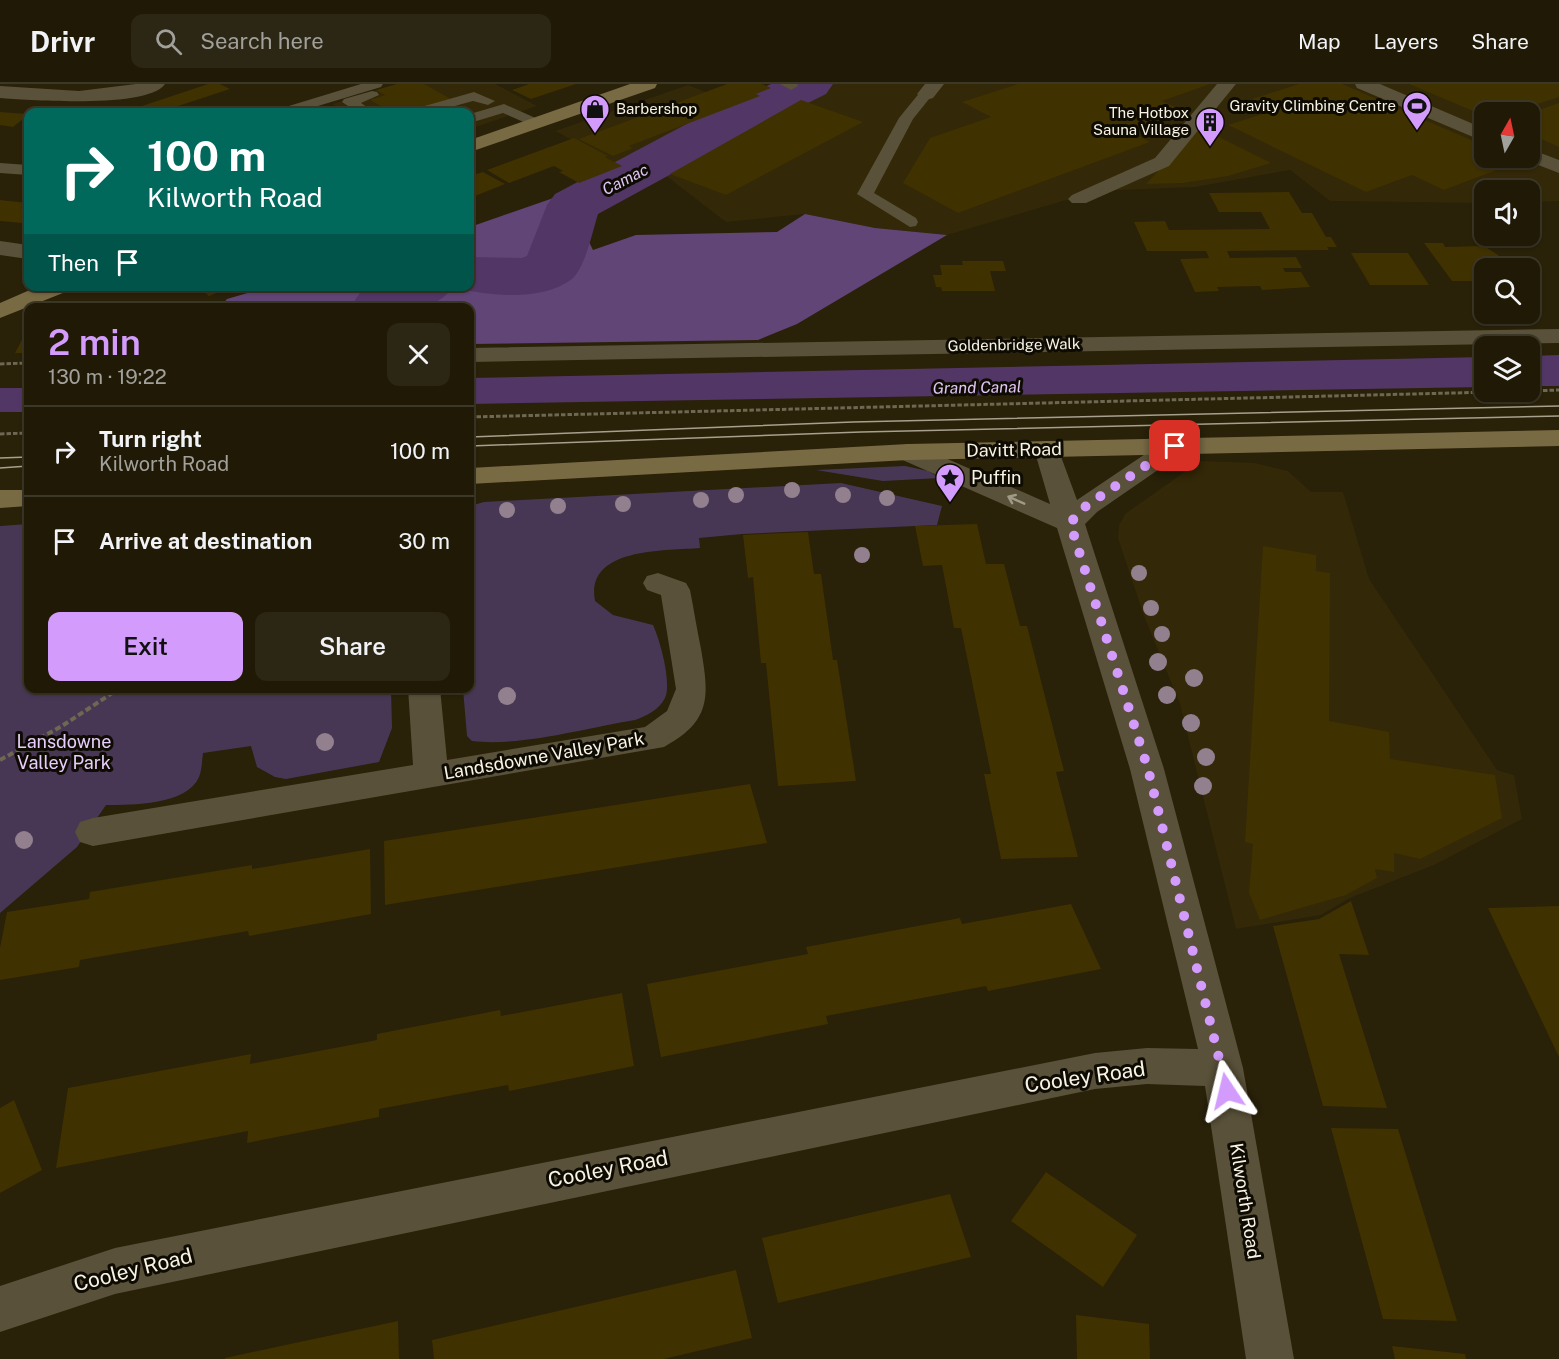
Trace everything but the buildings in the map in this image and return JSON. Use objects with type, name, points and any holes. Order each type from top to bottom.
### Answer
[{"type":"main road","points":[[474,145],[648,84]]},
{"type":"main road","points":[[0,312],[48,291]]},
{"type":"main road","name":"Davitt Road","points":[[474,476],[908,452],[1559,438]]},
{"type":"main road","points":[[0,499],[24,498]]},
{"type":"street","points":[[0,93],[90,98],[112,96],[156,84]]},
{"type":"street","points":[[1079,199],[1162,162],[1227,84]]},
{"type":"street","points":[[1364,84],[1474,131]]},
{"type":"street","points":[[1540,159],[1559,167]]},
{"type":"street","points":[[0,248],[24,251]]},
{"type":"street","name":"Goldenbridge Walk","points":[[474,355],[1559,336]]},
{"type":"street","points":[[908,452],[1070,523],[1086,506],[1175,446]]},
{"type":"street","name":"Kilworth Road","points":[[1047,449],[1148,769],[1223,1068],[1270,1359]]},
{"type":"street","name":"Landsdowne Valley Park","points":[[93,832],[652,738],[670,729],[682,717],[689,704],[692,689],[675,590],[658,583]]},
{"type":"street","name":"Landsdowne Valley Park","points":[[424,693],[431,775]]},
{"type":"street","name":"Cooley Road","points":[[0,1309],[115,1271],[1095,1071],[1147,1066],[1223,1068]]},
{"type":"lane","points":[[300,108],[378,88]]},
{"type":"lane","points":[[360,108],[349,102],[378,88]]},
{"type":"lane","points":[[458,88],[535,123]]},
{"type":"lane","points":[[910,222],[865,194],[906,118],[931,89]]},
{"type":"lane","points":[[437,108],[481,98]]},
{"type":"lane","points":[[459,108],[481,98]]},
{"type":"lane","points":[[474,118],[504,108]]},
{"type":"lane","points":[[4,172],[24,170]]},
{"type":"path","points":[[0,364],[24,363]]},
{"type":"path","points":[[1540,391],[1559,390]]},
{"type":"path","points":[[474,417],[1474,392]]},
{"type":"path","points":[[0,434],[24,433]]},
{"type":"path","points":[[0,760],[71,720],[112,693]]},
{"type":"shaded area","points":[[397,84],[495,84],[537,106],[474,128],[474,108],[339,108],[332,104]]},
{"type":"shaded area","points":[[821,84],[1559,84],[1559,201],[1540,202],[1540,180],[1474,180],[1474,203],[1330,201],[1290,170],[1195,187],[1097,191],[947,235],[875,228],[805,214],[726,222],[661,172],[757,119],[631,171],[555,131],[688,85],[765,115]]},
{"type":"shaded area","points":[[749,107],[775,110],[562,229],[586,236],[593,250],[636,235],[777,232],[805,214],[875,228],[947,235],[797,324],[758,340],[474,344],[474,303],[224,303],[227,299],[254,291],[474,291],[474,226],[588,186],[635,165],[637,151]]},
{"type":"shaded area","points":[[1200,461],[1255,463],[1288,471],[1311,492],[1343,492],[1369,579],[1497,770],[1514,775],[1522,819],[1434,865],[1350,898],[1321,915],[1236,929],[1180,704],[1144,616],[1118,538],[1119,525],[1125,514]]},
{"type":"green space","points":[[905,466],[928,471],[940,478],[883,481],[816,470]]},
{"type":"green space","points":[[841,483],[942,506],[937,525],[699,538],[700,548],[649,552],[615,561],[602,570],[595,583],[595,601],[613,615],[653,625],[666,672],[665,698],[656,709],[635,720],[553,736],[491,742],[472,741],[467,736],[463,693],[474,693],[474,505],[484,502]]},
{"type":"green space","name":"Lansdowne Valley Park","points":[[24,524],[24,693],[391,693],[392,728],[379,762],[286,779],[275,777],[257,767],[251,746],[203,753],[200,774],[193,786],[183,793],[158,802],[106,805],[77,847],[0,913],[0,526]]},
{"type":"water","points":[[1559,355],[1559,386],[1540,386],[1540,356]]},
{"type":"water","name":"Grand Canal","points":[[1474,357],[1474,387],[474,404],[474,378]]},
{"type":"water","points":[[0,388],[24,388],[24,412],[0,412]]},
{"type":"waterway","name":"Camac","points":[[474,274],[530,276],[552,266],[574,205],[712,131],[809,84]]},
{"type":"waterway","name":"Camac","points":[[383,303],[412,291]]},
{"type":"tram line","points":[[474,437],[853,422],[1559,406]]},
{"type":"tram line","points":[[474,446],[861,432],[1559,416]]},
{"type":"tram line","points":[[0,458],[24,457]]},
{"type":"tram line","points":[[0,468],[24,466]]},
{"type":"place","name":"Gravity Climbing Centre","points":[[1417,132]]},
{"type":"place","name":"Barbershop","points":[[595,134]]},
{"type":"place","name":"The Hotbox Sauna Village","points":[[1210,148]]},
{"type":"place","name":"Puffin","points":[[950,504]]},
{"type":"route","points":[[1175,446],[1086,506],[1070,523],[1148,769],[1183,904],[1227,1091]]}]
